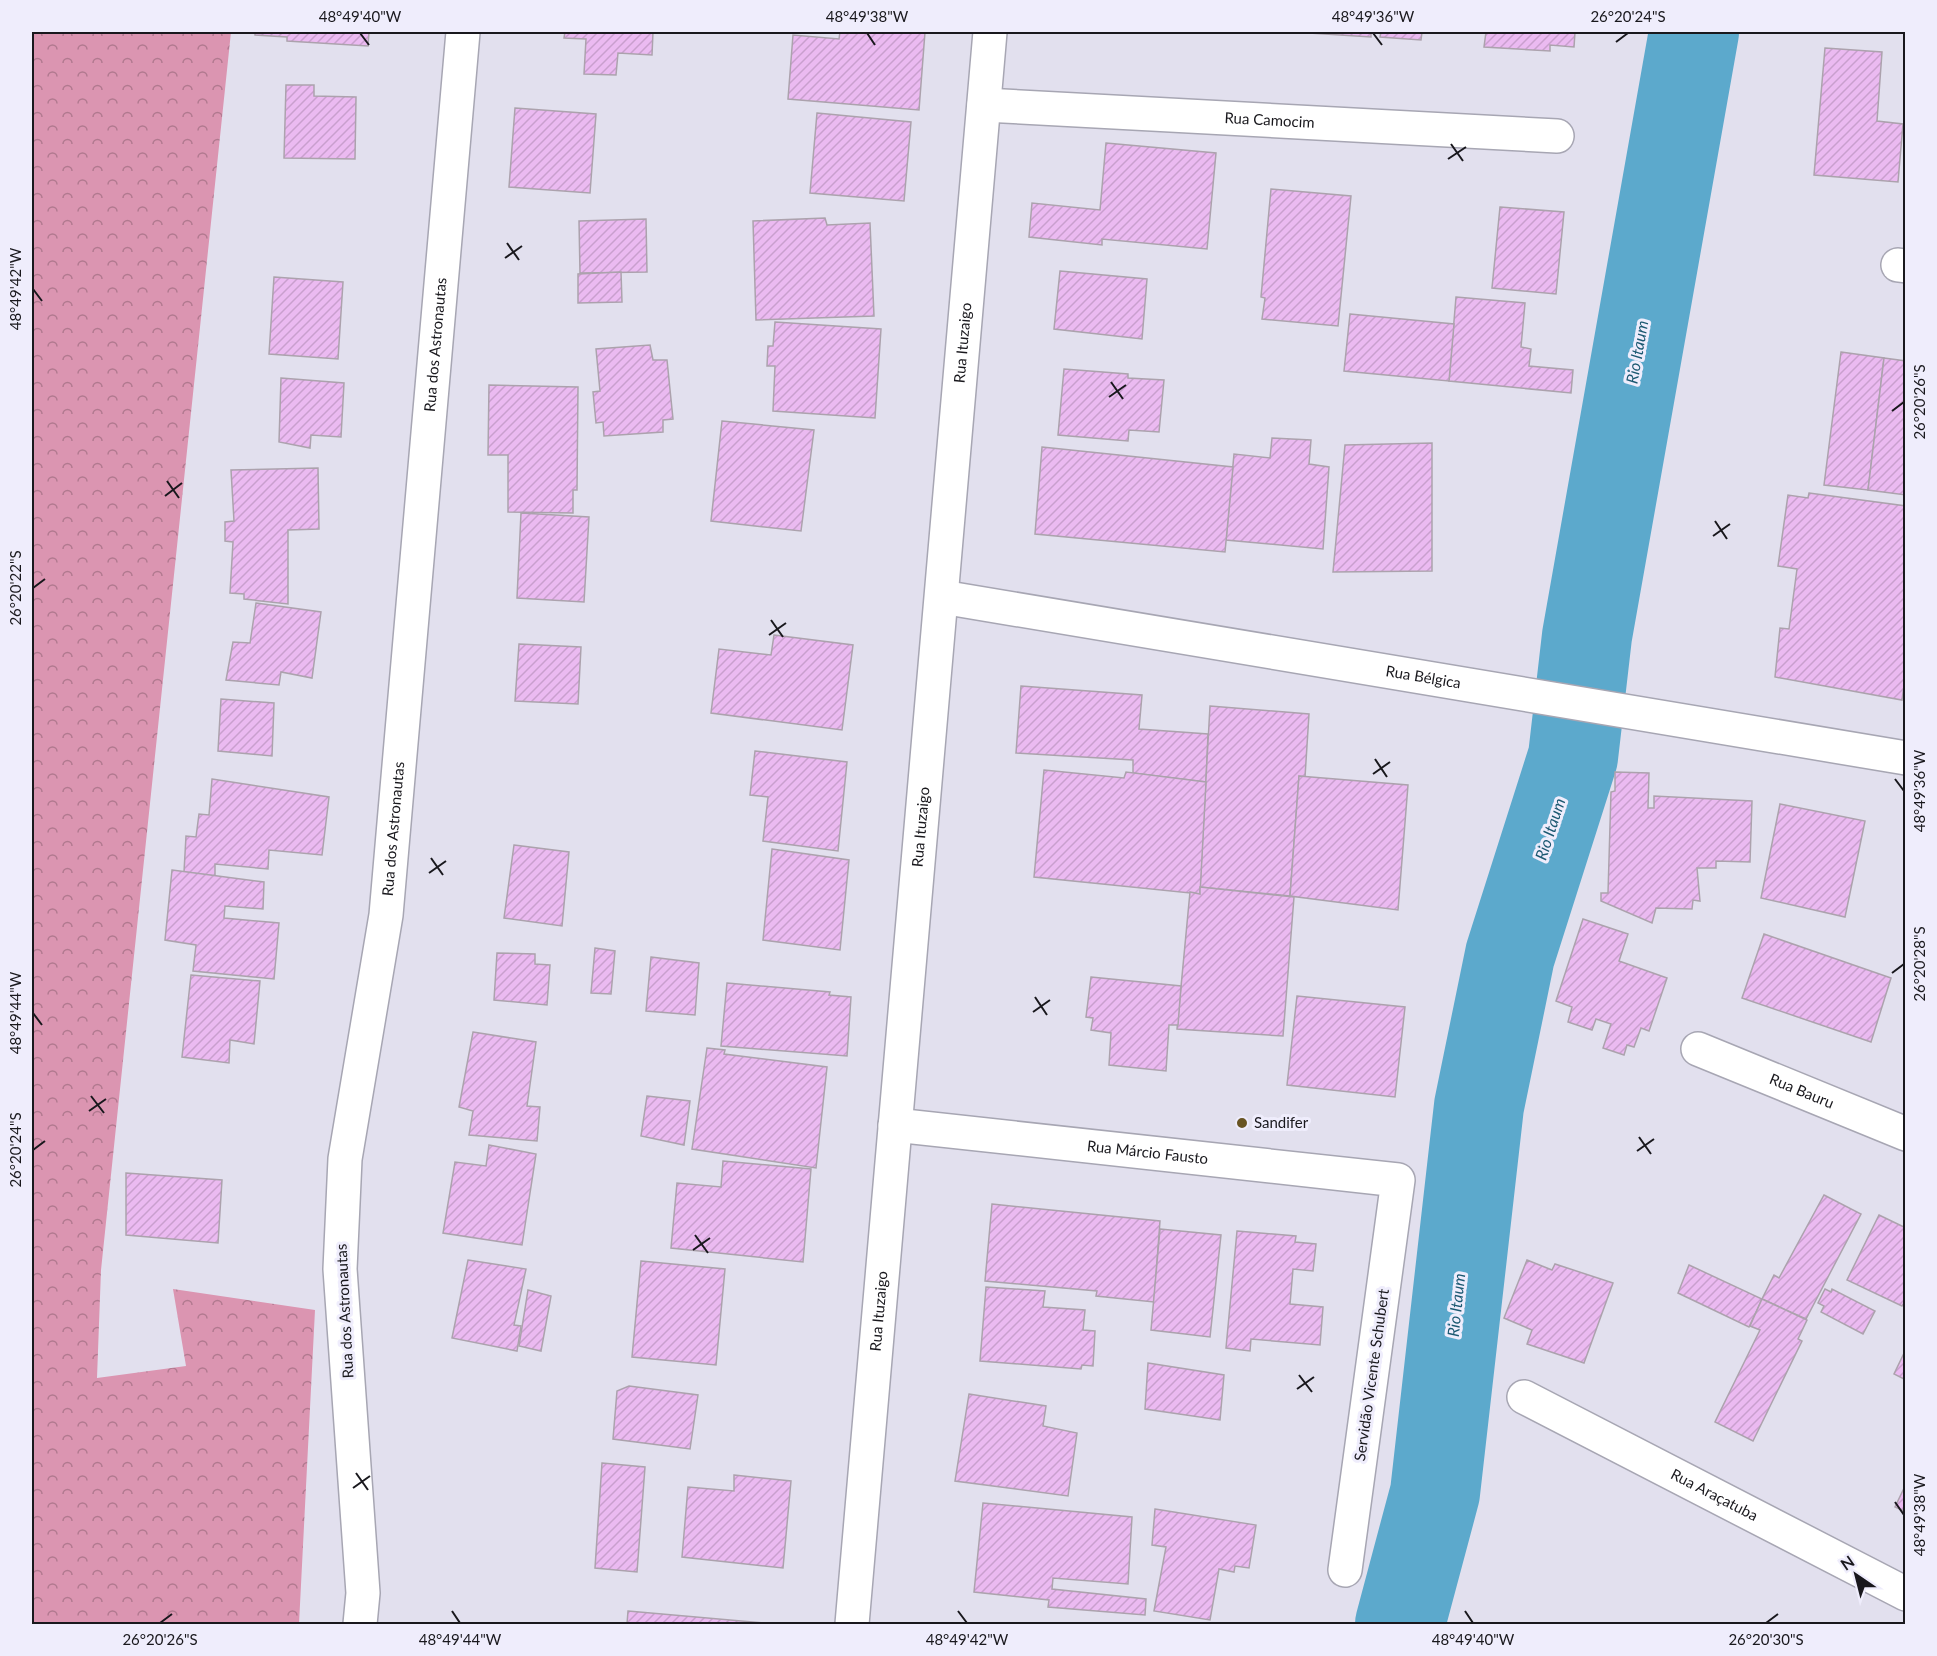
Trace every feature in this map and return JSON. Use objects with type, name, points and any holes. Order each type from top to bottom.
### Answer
[{"type":"street","name":"Rua dos Astronautas","points":[[360,1624],[363,1593],[340,1269],[345,1159],[386,915],[463,32]]},
{"type":"street","name":"Rua Ituzaigo","points":[[852,1624],[990,32]]},
{"type":"street","name":"Rua Camocim","points":[[984,105],[1557,136]]},
{"type":"street","name":"Rua Bélgica","points":[[942,597],[1905,758]]},
{"type":"street","name":"Rua Bauru","points":[[1698,1050],[1905,1134]]},
{"type":"street","name":"Rua Márcio Fausto","points":[[896,1125],[1398,1180]]},
{"type":"street","name":"Servidão Vicente Schubert","points":[[1345,1570],[1398,1180]]},
{"type":"street","name":"Rua Araçatuba","points":[[1524,1397],[1905,1594]]},
{"type":"green space","points":[[32,32],[231,32],[101,1270],[97,1378],[186,1366],[173,1289],[315,1310],[299,1624],[32,1624]]},
{"type":"building","points":[[255,32],[369,32],[368,46],[287,41],[287,37],[255,35]]},
{"type":"building","points":[[565,32],[653,32],[652,55],[618,53],[616,75],[584,74],[586,39],[564,38]]},
{"type":"building","points":[[840,32],[925,32],[919,110],[788,99],[793,35],[839,39]]},
{"type":"building","points":[[1293,32],[1371,32],[1371,37]]},
{"type":"building","points":[[1381,32],[1422,32],[1421,40],[1380,37]]},
{"type":"building","points":[[1486,32],[1575,32],[1574,47],[1550,45],[1550,51],[1484,47]]},
{"type":"building","points":[[1825,48],[1882,52],[1877,121],[1903,124],[1898,182],[1814,175]]},
{"type":"building","points":[[286,85],[314,85],[314,96],[356,97],[355,159],[284,158]]},
{"type":"building","points":[[515,108],[596,114],[590,193],[509,187]]},
{"type":"building","points":[[817,113],[911,122],[904,201],[810,193]]},
{"type":"building","points":[[1106,143],[1216,153],[1207,249],[1102,239],[1102,245],[1029,237],[1032,203],[1100,210]]},
{"type":"building","points":[[1271,189],[1351,196],[1338,326],[1262,319],[1265,298],[1261,297]]},
{"type":"building","points":[[1500,207],[1564,212],[1556,294],[1492,288]]},
{"type":"building","points":[[825,218],[827,225],[870,223],[874,316],[756,320],[753,221]]},
{"type":"building","points":[[646,219],[647,272],[580,273],[579,221]]},
{"type":"building","points":[[1060,271],[1147,279],[1142,339],[1054,329]]},
{"type":"building","points":[[621,272],[622,302],[578,303],[578,274]]},
{"type":"building","points":[[274,277],[343,282],[338,359],[269,354]]},
{"type":"building","points":[[1456,297],[1525,303],[1521,347],[1531,349],[1529,366],[1573,370],[1571,393],[1449,381]]},
{"type":"building","points":[[1350,314],[1454,324],[1449,381],[1344,371]]},
{"type":"building","points":[[775,322],[881,329],[875,418],[773,411],[775,366],[767,366],[768,346],[773,346]]},
{"type":"building","points":[[650,345],[653,360],[667,360],[673,419],[663,420],[663,432],[604,436],[603,422],[596,423],[593,392],[600,391],[596,349]]},
{"type":"building","points":[[1841,352],[1884,358],[1868,490],[1824,485]]},
{"type":"building","points":[[1884,358],[1906,361],[1906,495],[1868,490]]},
{"type":"building","points":[[1064,369],[1128,374],[1128,378],[1164,380],[1159,432],[1129,430],[1128,441],[1058,435]]},
{"type":"building","points":[[281,378],[344,383],[341,437],[311,435],[310,448],[279,442]]},
{"type":"building","points":[[489,385],[578,387],[577,490],[573,490],[573,513],[508,512],[508,455],[488,455]]},
{"type":"building","points":[[722,421],[814,430],[801,531],[711,521]]},
{"type":"building","points":[[1272,438],[1311,440],[1309,464],[1329,467],[1323,549],[1226,540],[1234,454],[1270,458]]},
{"type":"building","points":[[1432,443],[1432,571],[1333,572],[1345,445]]},
{"type":"building","points":[[1042,447],[1233,467],[1225,552],[1035,534]]},
{"type":"building","points":[[318,468],[319,529],[288,530],[288,604],[244,599],[244,594],[230,593],[233,542],[225,541],[225,522],[234,521],[231,470]]},
{"type":"building","points":[[1809,493],[1906,506],[1906,671],[1902,700],[1775,677],[1780,628],[1789,629],[1797,569],[1778,566],[1788,495],[1808,498]]},
{"type":"building","points":[[521,513],[589,517],[584,602],[517,598]]},
{"type":"building","points":[[256,603],[321,612],[312,678],[281,672],[279,685],[226,680],[233,642],[250,643]]},
{"type":"building","points":[[774,635],[853,645],[842,730],[711,713],[719,649],[771,655]]},
{"type":"building","points":[[519,644],[581,647],[578,704],[515,701]]},
{"type":"building","points":[[1021,686],[1142,695],[1139,729],[1208,734],[1206,782],[1133,773],[1133,760],[1016,753]]},
{"type":"building","points":[[221,699],[274,703],[272,756],[218,751]]},
{"type":"building","points":[[1210,706],[1309,714],[1305,777],[1299,776],[1290,896],[1200,887]]},
{"type":"building","points":[[755,751],[847,762],[838,851],[763,841],[768,797],[750,795]]},
{"type":"building","points":[[1044,770],[1124,778],[1126,772],[1206,782],[1200,894],[1034,877]]},
{"type":"building","points":[[1615,772],[1649,773],[1648,808],[1654,808],[1654,796],[1752,801],[1750,862],[1716,861],[1716,868],[1697,868],[1700,901],[1693,900],[1692,909],[1656,908],[1652,923],[1601,901],[1601,893],[1608,893],[1611,792],[1615,791]]},
{"type":"building","points":[[1299,776],[1408,785],[1398,910],[1290,896]]},
{"type":"building","points":[[212,779],[329,797],[322,855],[269,850],[268,869],[215,864],[215,876],[184,872],[186,836],[196,837],[199,814],[209,815]]},
{"type":"building","points":[[1780,804],[1865,821],[1845,917],[1761,898]]},
{"type":"building","points":[[514,845],[569,852],[562,926],[504,918]]},
{"type":"building","points":[[772,849],[849,860],[840,950],[763,940]]},
{"type":"building","points":[[172,870],[264,882],[263,909],[225,906],[224,918],[279,923],[274,979],[193,971],[196,945],[165,940]]},
{"type":"building","points":[[1200,887],[1294,897],[1283,1036],[1177,1029],[1190,892],[1200,894]]},
{"type":"building","points":[[1583,919],[1628,934],[1619,961],[1667,978],[1649,1031],[1641,1028],[1634,1047],[1627,1045],[1624,1055],[1603,1048],[1611,1024],[1596,1019],[1592,1030],[1568,1022],[1572,1007],[1556,1001]]},
{"type":"building","points":[[1764,934],[1891,978],[1871,1042],[1742,998]]},
{"type":"building","points":[[595,948],[615,951],[611,994],[591,993]]},
{"type":"building","points":[[497,953],[535,954],[535,964],[550,965],[547,1005],[494,1000]]},
{"type":"building","points":[[651,957],[699,963],[695,1015],[646,1011]]},
{"type":"building","points":[[191,975],[260,981],[254,1044],[230,1040],[229,1063],[182,1057]]},
{"type":"building","points":[[1091,977],[1181,986],[1178,1025],[1169,1025],[1166,1071],[1109,1065],[1111,1033],[1091,1030],[1093,1018],[1086,1017]]},
{"type":"building","points":[[727,983],[830,992],[829,995],[851,997],[847,1056],[721,1046]]},
{"type":"building","points":[[1297,996],[1405,1007],[1395,1097],[1287,1085]]},
{"type":"building","points":[[473,1032],[536,1042],[527,1106],[540,1107],[537,1141],[469,1135],[473,1111],[459,1107]]},
{"type":"building","points":[[707,1048],[725,1050],[724,1054],[827,1067],[816,1168],[692,1149]]},
{"type":"building","points":[[647,1096],[690,1101],[684,1145],[641,1136]]},
{"type":"building","points":[[489,1145],[536,1154],[522,1245],[443,1233],[455,1162],[486,1166]]},
{"type":"building","points":[[723,1161],[811,1169],[803,1262],[671,1248],[677,1183],[721,1187]]},
{"type":"building","points":[[126,1173],[222,1180],[218,1243],[126,1235]]},
{"type":"building","points":[[1824,1195],[1861,1214],[1806,1319],[1762,1299],[1774,1275],[1779,1278]]},
{"type":"building","points":[[992,1204],[1160,1221],[1154,1302],[1096,1296],[1097,1291],[985,1281]]},
{"type":"building","points":[[1879,1215],[1906,1228],[1906,1300],[1902,1306],[1847,1280]]},
{"type":"building","points":[[1160,1229],[1221,1235],[1210,1337],[1151,1330]]},
{"type":"building","points":[[1237,1231],[1296,1236],[1295,1242],[1316,1244],[1313,1271],[1293,1269],[1290,1304],[1323,1307],[1320,1345],[1251,1339],[1250,1351],[1226,1348]]},
{"type":"building","points":[[468,1260],[526,1269],[514,1325],[521,1326],[517,1351],[452,1338]]},
{"type":"building","points":[[1527,1260],[1552,1270],[1555,1264],[1613,1283],[1584,1363],[1527,1344],[1532,1330],[1504,1318]]},
{"type":"building","points":[[641,1261],[725,1269],[716,1365],[632,1357]]},
{"type":"building","points":[[1689,1265],[1762,1299],[1749,1327],[1678,1293]]},
{"type":"building","points":[[986,1287],[1045,1291],[1043,1307],[1085,1310],[1083,1330],[1095,1331],[1093,1366],[1082,1365],[1081,1369],[980,1361]]},
{"type":"building","points":[[1825,1289],[1831,1292],[1832,1289],[1875,1311],[1863,1334],[1821,1312],[1824,1306],[1818,1303]]},
{"type":"building","points":[[528,1290],[551,1296],[541,1351],[519,1346]]},
{"type":"building","points":[[1762,1299],[1807,1320],[1798,1339],[1802,1341],[1753,1441],[1715,1422],[1760,1330],[1750,1326]]},
{"type":"building","points":[[1906,1349],[1906,1380],[1894,1374]]},
{"type":"building","points":[[1148,1363],[1224,1375],[1220,1420],[1145,1409]]},
{"type":"building","points":[[629,1386],[698,1395],[690,1449],[613,1439],[617,1391]]},
{"type":"building","points":[[969,1394],[1046,1406],[1043,1426],[1077,1433],[1068,1496],[955,1481]]},
{"type":"building","points":[[602,1463],[645,1467],[637,1572],[595,1568]]},
{"type":"building","points":[[734,1475],[791,1481],[783,1568],[682,1557],[688,1487],[734,1491]]},
{"type":"building","points":[[1906,1484],[1906,1512],[1895,1507]]},
{"type":"building","points":[[983,1503],[1132,1517],[1128,1584],[1053,1578],[1052,1589],[1146,1599],[1145,1615],[1048,1607],[1049,1600],[974,1592]]},
{"type":"building","points":[[1155,1509],[1256,1525],[1249,1568],[1235,1566],[1234,1572],[1219,1569],[1210,1620],[1154,1611],[1166,1547],[1152,1545]]},
{"type":"building","points":[[628,1611],[775,1624],[627,1624]]},
{"type":"waterway","name":"Rio Itaum","points":[[1400,1624],[1435,1493],[1479,1106],[1510,955],[1573,757],[1587,636],[1694,32]]},
{"type":"place","name":"Sandifer","points":[[1242,1123]]}]
